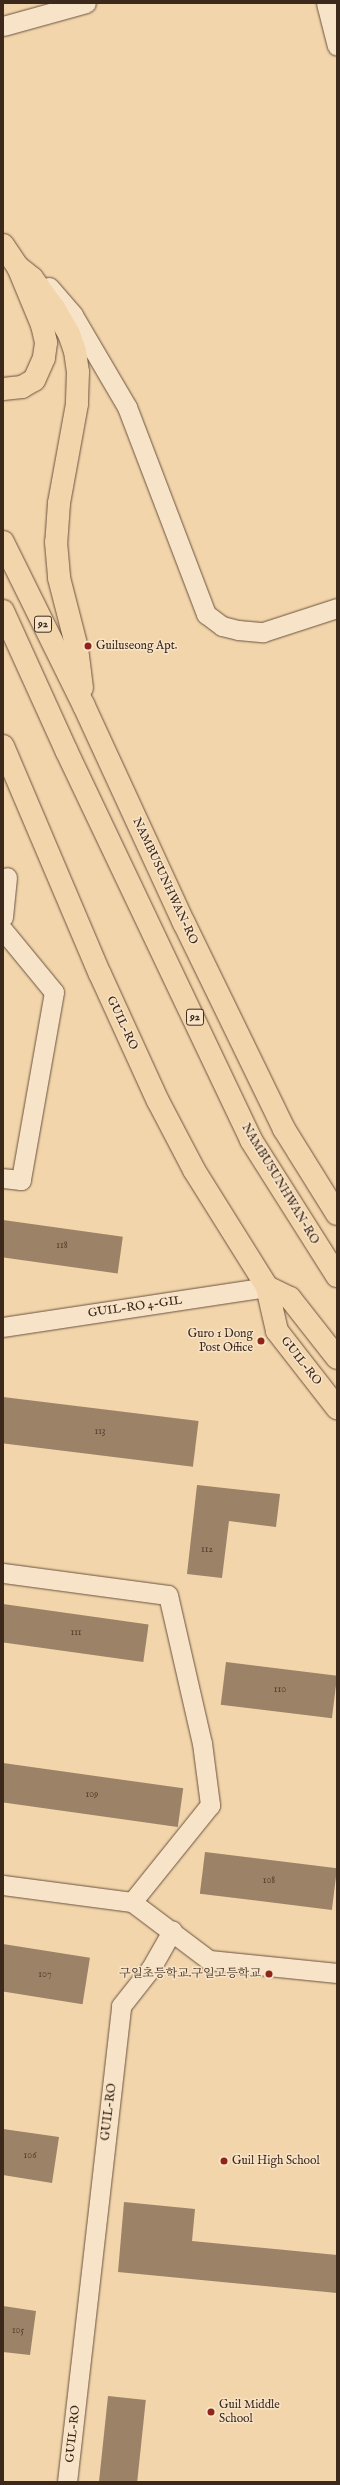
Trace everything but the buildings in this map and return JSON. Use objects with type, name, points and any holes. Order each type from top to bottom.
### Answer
[{"type":"main road","points":[[3,245],[54,308],[69,334],[75,351],[78,372],[77,404],[59,503],[56,542],[59,578],[76,648],[84,706]]},
{"type":"main road","points":[[3,389],[22,387],[34,380],[44,358],[46,343],[42,325],[25,273]]},
{"type":"main road","name":"NAMBUSUNHWAN-RO","points":[[3,542],[84,706],[184,923],[284,1129],[337,1214]]},
{"type":"main road","name":"NAMBUSUNHWAN-RO","points":[[3,611],[66,750],[251,1140],[337,1276]]},
{"type":"main road","name":"GUIL-RO","points":[[3,746],[100,974],[158,1101],[194,1170],[267,1288],[277,1331],[337,1408]]},
{"type":"main road","points":[[267,1288],[290,1298],[337,1358]]},
{"type":"street","points":[[3,26],[86,3]]},
{"type":"street","points":[[326,3],[337,46]]},
{"type":"street","points":[[25,273],[52,289],[73,315],[127,407],[206,614],[222,626],[238,630],[263,632],[337,608]]},
{"type":"street","points":[[3,917],[7,877]]},
{"type":"street","points":[[3,930],[54,992],[21,1180],[3,1178]]},
{"type":"street","name":"GUIL-RO 4-GIL","points":[[3,1326],[267,1288]]},
{"type":"street","points":[[3,1573],[168,1595],[202,1743],[210,1805],[132,1902]]},
{"type":"street","points":[[3,1885],[132,1902],[209,1960],[337,1973]]},
{"type":"street","name":"GUIL-RO","points":[[67,2482],[121,2006],[150,1968],[172,1931]]},
{"type":"place","name":"Guiluseong Apt.","points":[[88,646]]},
{"type":"place","name":"Guro 1 Dong Post Office","points":[[261,1341]]},
{"type":"place","name":"구일초등학교.구일고등학교","points":[[269,1974]]},
{"type":"place","name":"Guil High School","points":[[224,2161]]},
{"type":"place","name":"Guil Middle School","points":[[211,2412]]}]
